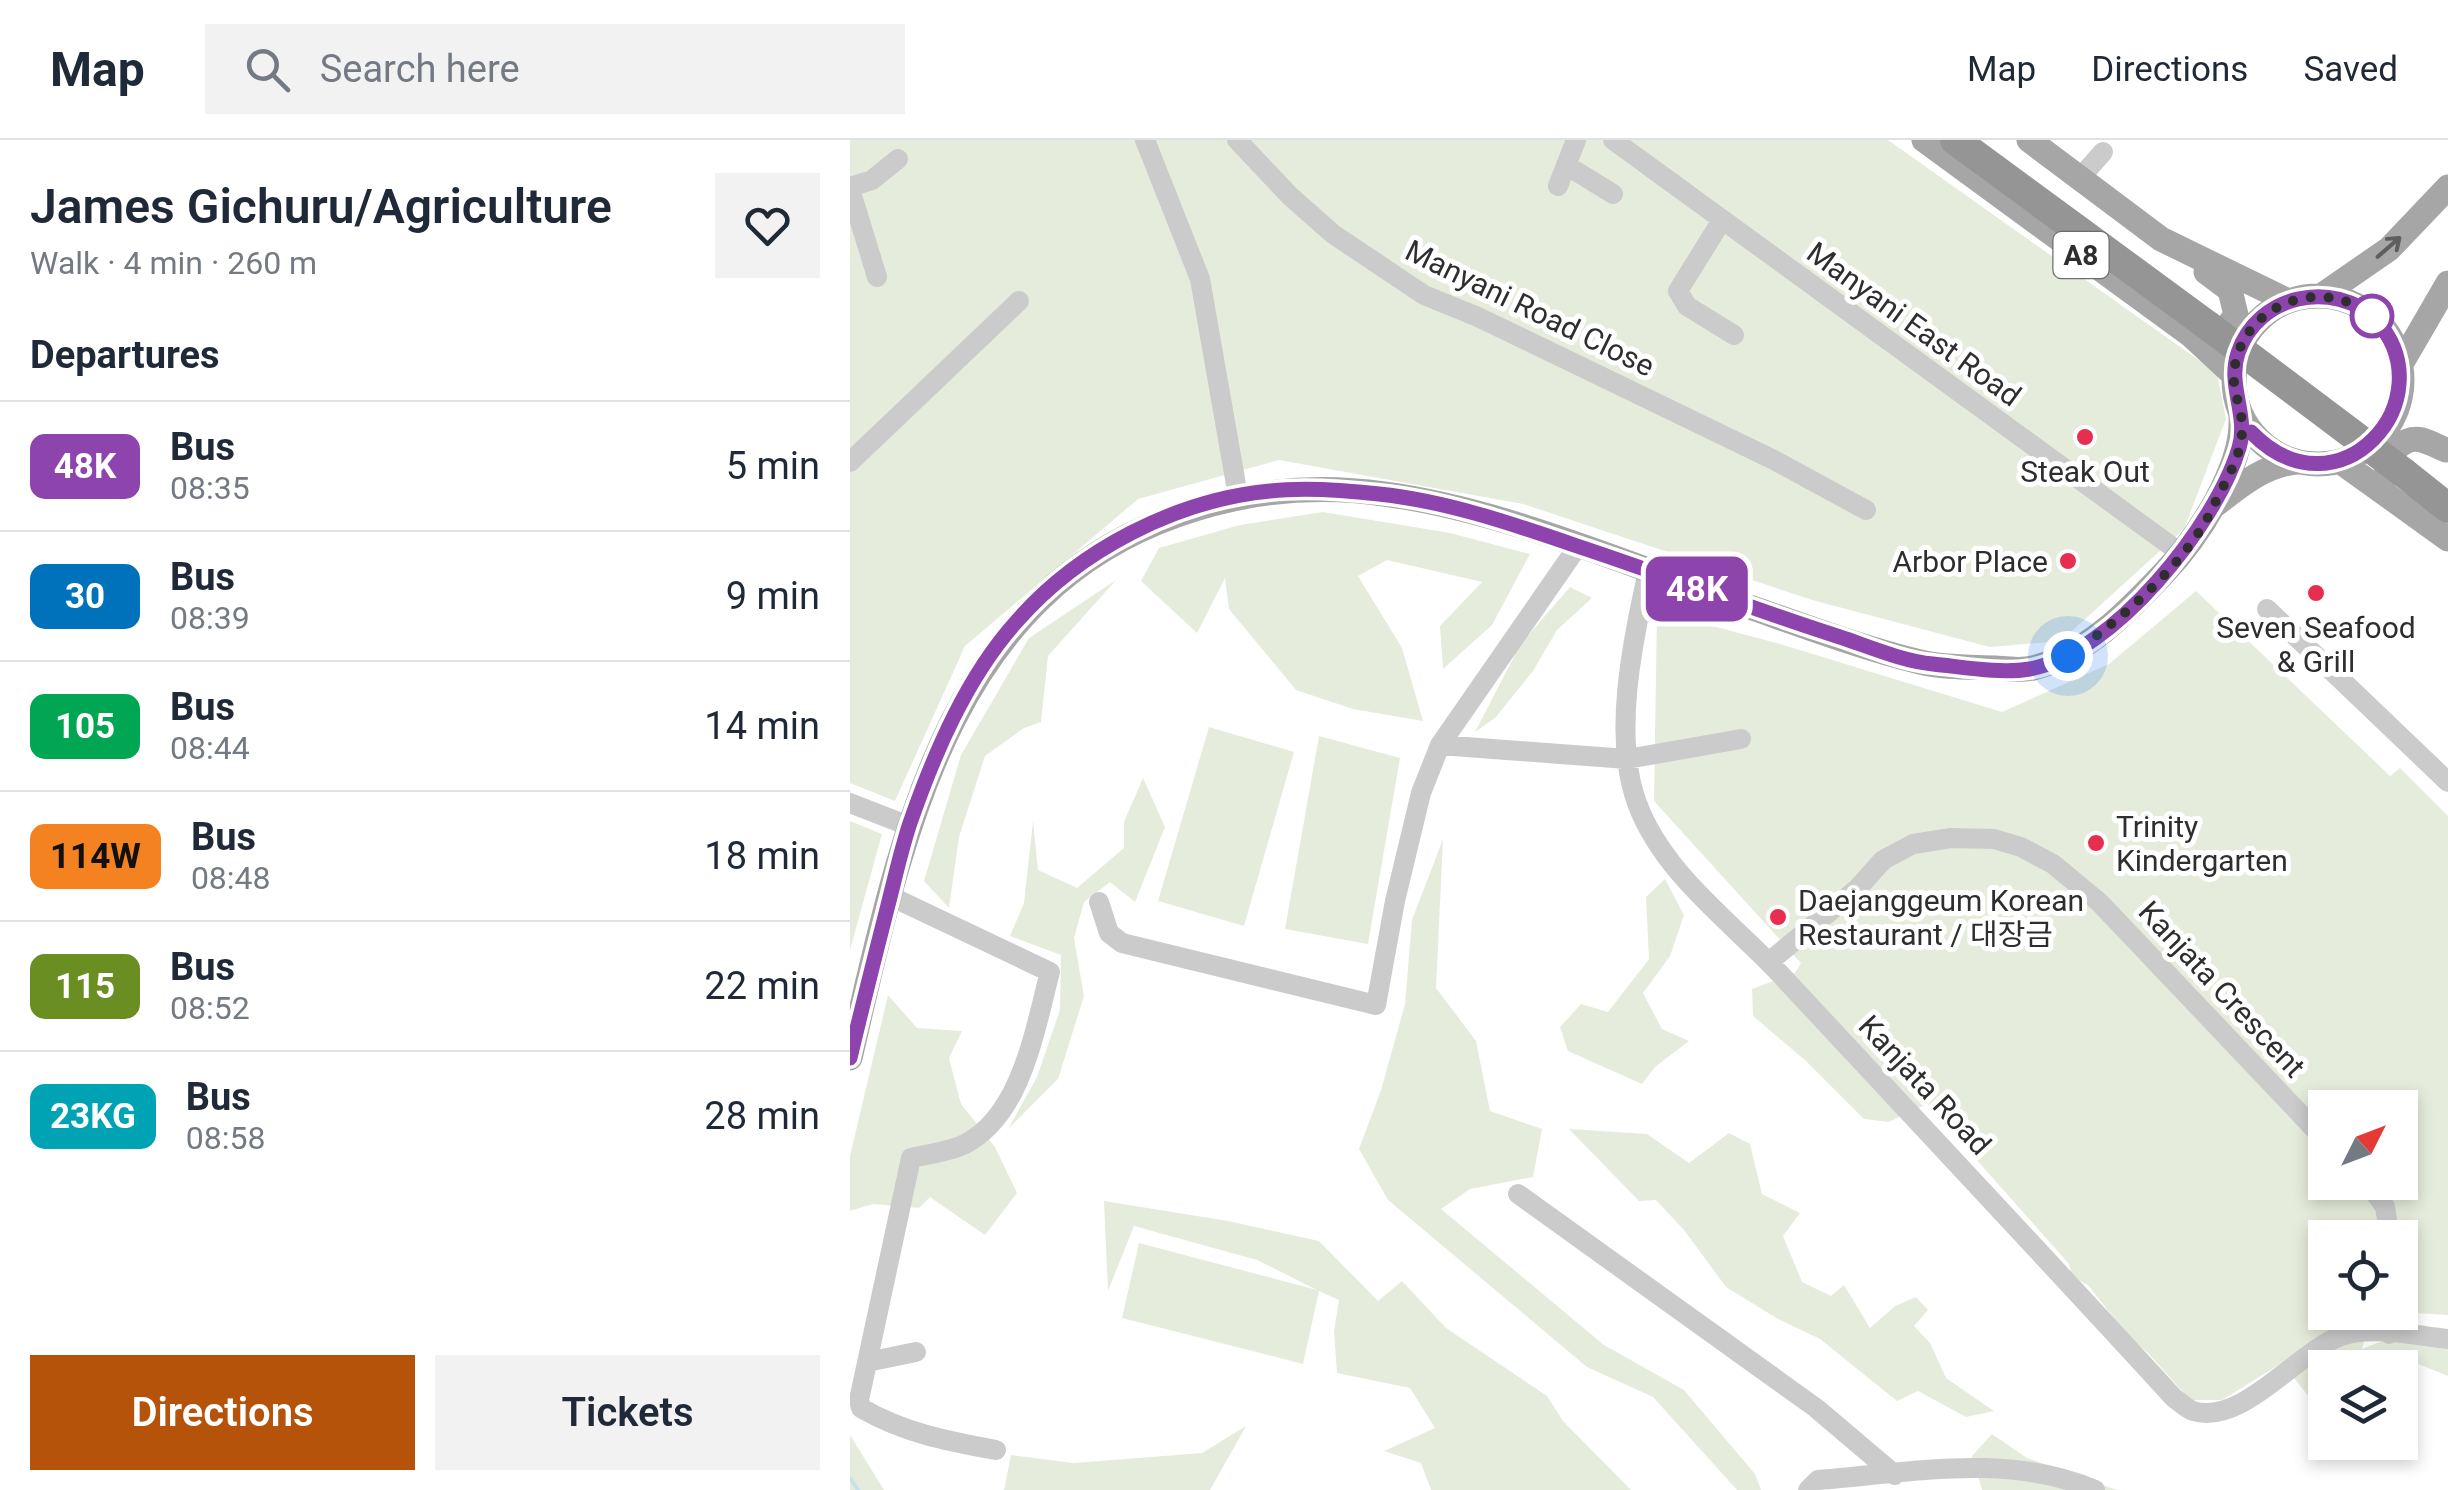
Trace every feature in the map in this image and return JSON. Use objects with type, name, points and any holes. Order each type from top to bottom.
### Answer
[{"type":"highway","name":"A8","points":[[1955,140],[2200,330],[2448,508]]},
{"type":"highway","name":"A8","points":[[1985,140],[2448,486]]},
{"type":"main road","name":"A8","points":[[1924,140],[2200,330],[2234,374]]},
{"type":"main road","points":[[2028,140],[2230,290],[2236,302],[2236,315],[2216,340],[2206,341],[2200,330]]},
{"type":"main road","points":[[2320,296],[2389,249],[2448,187]]},
{"type":"main road","points":[[2161,240],[2288,301]]},
{"type":"main road","points":[[2401,364],[2448,283]]},
{"type":"main road","points":[[2320,296],[2364,309],[2388,334],[2401,364],[2400,402],[2388,428],[2368,450],[2341,462],[2319,466],[2297,462],[2264,446],[2242,416],[2235,396],[2238,351],[2266,313],[2288,301],[2320,296]]},
{"type":"main road","points":[[2400,402],[2447,451]]},
{"type":"main road","points":[[850,1058],[909,826],[966,695],[1018,618],[1063,577],[1144,526],[1220,500],[1271,490],[1383,494],[1464,511],[1578,546],[1922,663],[2029,669],[2068,656],[2098,636],[2182,554],[2214,505],[2238,452],[2242,416]]},
{"type":"main road","points":[[2411,510],[2388,482],[2385,468],[2393,452],[2407,440],[2420,439],[2447,451]]},
{"type":"main road","points":[[2214,505],[2258,474],[2297,462]]},
{"type":"main road","points":[[2341,462],[2448,539]]},
{"type":"street","points":[[1145,140],[1200,279],[1238,496]]},
{"type":"street","name":"Manyani Road Close","points":[[1236,140],[1333,234],[1424,295],[1478,316],[1774,460],[1866,510]]},
{"type":"street","points":[[1558,186],[1576,140]]},
{"type":"street","name":"Manyani East Road","points":[[1625,144],[1722,220],[2182,554]]},
{"type":"street","points":[[2080,178],[2103,152]]},
{"type":"street","points":[[877,276],[850,188],[872,180],[898,159]]},
{"type":"street","points":[[1566,165],[1613,194]]},
{"type":"street","points":[[1722,220],[1678,291],[1686,306],[1734,335]]},
{"type":"street","points":[[850,462],[1019,300]]},
{"type":"street","points":[[1099,902],[1109,933],[1122,944],[1376,1006],[1416,811],[1440,745],[1578,546]]},
{"type":"street","name":"Kanjata Road","points":[[1648,571],[1634,635],[1627,705],[1627,760],[1636,801],[1653,839],[2174,1398],[2192,1411],[2231,1407],[2343,1335],[2362,1330]]},
{"type":"street","points":[[2267,608],[2448,782]]},
{"type":"street","points":[[1440,745],[1627,760],[1741,738]]},
{"type":"street","points":[[850,803],[909,826]]},
{"type":"street","name":"Kanjata Crescent","points":[[1769,962],[1858,888],[1884,860],[1913,844],[1952,838],[1994,838],[2022,846],[2053,864],[2100,903],[2308,1122]]},
{"type":"street","points":[[890,896],[1050,972],[1022,1072],[1005,1105],[966,1144],[911,1158],[859,1400],[862,1408],[926,1437],[996,1450]]},
{"type":"street","points":[[1518,1194],[1816,1408],[1895,1475]]},
{"type":"street","points":[[2415,1330],[2448,1339]]},
{"type":"street","points":[[867,1362],[916,1352]]},
{"type":"street","points":[[1816,1487],[1998,1466],[2050,1474],[2095,1490]]},
{"type":"green space","points":[[850,140],[1888,140],[2217,373],[2226,419],[2184,529],[2061,641],[1990,647],[1812,600],[1523,504],[1279,460],[1138,499],[965,646],[895,801],[850,783]]},
{"type":"green space","points":[[1323,512],[1450,533],[1530,554],[1492,625],[1443,669],[1440,626],[1482,582],[1387,560],[1358,576],[1402,648],[1423,721],[1353,709],[1296,690],[1229,609],[1225,578],[1197,633],[1141,581],[1159,548],[1240,525]]},
{"type":"green space","points":[[1116,580],[1048,656],[1041,722],[1024,728],[985,756],[959,837],[949,908],[924,881],[961,755],[1029,638]]},
{"type":"green space","points":[[1570,587],[1592,598],[1557,630],[1533,671],[1495,718],[1475,732],[1520,645]]},
{"type":"green space","points":[[2196,591],[2390,776],[2400,768],[2448,816],[2448,1315],[2418,1313],[2418,1220],[2308,1220],[2308,1330],[2367,1330],[2362,1349],[2423,1325],[2448,1337],[2448,1376],[2418,1364],[2418,1350],[2308,1350],[2308,1396],[2282,1363],[2222,1400],[2190,1400],[2128,1336],[2088,1285],[2072,1277],[2069,1264],[1927,1104],[1889,1122],[1864,1119],[1806,1061],[1753,1016],[1752,989],[1795,973],[1801,963],[1654,801],[1657,611],[2002,712],[2109,664]]},
{"type":"green space","points":[[1209,727],[1294,752],[1244,926],[1158,901]]},
{"type":"green space","points":[[1319,736],[1400,758],[1368,944],[1285,929]]},
{"type":"green space","points":[[1143,778],[1165,827],[1135,902],[1110,882],[1084,902],[1074,938],[1084,996],[1058,1079],[1008,1129],[1037,1077],[1060,1010],[1061,955],[1010,936],[1024,903],[1033,821],[1038,870],[1077,888],[1124,848],[1124,822]]},
{"type":"green space","points":[[850,821],[882,834],[850,950]]},
{"type":"green space","points":[[1443,839],[1436,988],[1476,1041],[1490,1111],[1542,1129],[1533,1177],[1470,1189],[1441,1209],[1604,1345],[1684,1390],[1755,1474],[1761,1490],[1737,1490],[1653,1397],[1587,1367],[1388,1200],[1359,1149],[1381,1090],[1405,1004],[1412,920]]},
{"type":"green space","points":[[1665,879],[1684,915],[1670,956],[1643,993],[1662,1029],[1689,1041],[1655,1067],[1642,1084],[1568,1051],[1560,1027],[1581,1004],[1608,1012],[1649,959],[1646,897]]},
{"type":"green space","points":[[888,995],[917,1028],[962,1031],[949,1058],[961,1104],[995,1147],[1017,1193],[985,1235],[930,1197],[919,1208],[873,1204],[850,1211],[850,1156]]},
{"type":"green space","points":[[1569,1129],[1647,1134],[1689,1163],[1729,1133],[1750,1144],[1762,1194],[1800,1213],[1783,1236],[1802,1282],[1831,1296],[1844,1285],[1870,1328],[1895,1306],[1916,1297],[1928,1310],[1914,1326],[1930,1343],[1946,1378],[1994,1411],[1966,1417],[1918,1391],[1897,1401],[1820,1339],[1726,1287],[1684,1230],[1656,1200],[1639,1201]]},
{"type":"green space","points":[[1104,1201],[1228,1221],[1319,1241],[1378,1301],[1402,1281],[1446,1328],[1547,1396],[1563,1421],[1631,1490],[1431,1490],[1421,1463],[1384,1451],[1435,1428],[1410,1388],[1337,1373],[1334,1331],[1339,1300],[1319,1291],[1303,1364],[1122,1318],[1139,1243],[1317,1290],[1257,1260],[1134,1226],[1108,1291]]},
{"type":"green space","points":[[1246,1426],[1210,1490],[1004,1490],[1011,1455],[1074,1463],[1202,1453]]},
{"type":"green space","points":[[1992,1434],[2027,1458],[2117,1490],[1982,1490],[1972,1456]]},
{"type":"green space","points":[[850,1435],[884,1490],[850,1490]]},
{"type":"waterway","points":[[850,1478],[858,1490]]},
{"type":"bus line","name":"48K","points":[[850,1058],[909,826],[966,695],[1018,618],[1082,563],[1144,526],[1220,500],[1271,490],[1383,494],[1464,511],[1578,546],[1922,663],[2029,669],[2068,656],[2098,636],[2182,554],[2214,505],[2238,452],[2242,434],[2242,416],[2235,396],[2238,351],[2266,313],[2288,301],[2320,296],[2364,309],[2381,324],[2394,343],[2403,388],[2388,428],[2368,450],[2341,462],[2319,466],[2280,456],[2251,432]]},
{"type":"place","name":"Steak Out","points":[[2085,437]]},
{"type":"place","name":"Arbor Place","points":[[2068,561]]},
{"type":"place","name":"Seven Seafood & Grill","points":[[2316,593]]},
{"type":"place","name":"Trinity Kindergarten","points":[[2096,843]]},
{"type":"place","name":"Daejanggeum Korean Restaurant / 대장금","points":[[1778,917]]},
{"type":"route","points":[[2068,656],[2098,636],[2140,598],[2182,554],[2214,505],[2242,434],[2234,374],[2238,351],[2250,330],[2266,313],[2304,297],[2343,300],[2372,316]]}]
